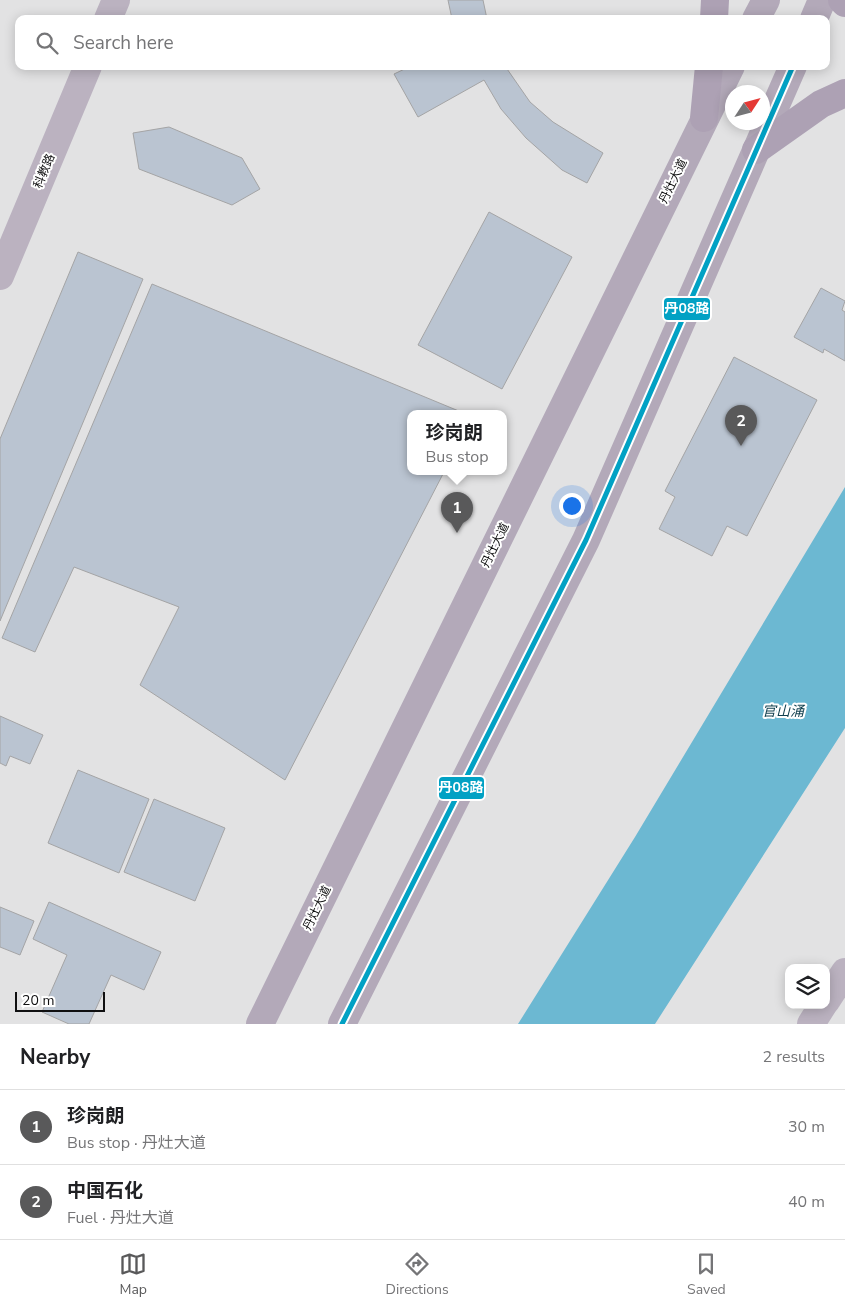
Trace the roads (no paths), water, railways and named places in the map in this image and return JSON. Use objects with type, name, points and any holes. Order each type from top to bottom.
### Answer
[{"type":"main road","points":[[714,15],[715,0]]},
{"type":"main road","points":[[758,15],[766,0]]},
{"type":"main road","points":[[816,15],[822,0]]},
{"type":"main road","points":[[842,0],[845,3]]},
{"type":"main road","points":[[704,118],[709,70]]},
{"type":"main road","name":"丹灶大道","points":[[260,1024],[729,70]]},
{"type":"main road","points":[[342,1024],[586,540],[791,70]]},
{"type":"main road","points":[[756,150],[821,104],[845,93]]},
{"type":"street","points":[[110,15],[116,0]]},
{"type":"street","name":"科教路","points":[[0,276],[86,70]]},
{"type":"street","points":[[830,995],[845,972]]},
{"type":"street","points":[[811,1024],[820,1009]]},
{"type":"water","name":"官山涌","points":[[845,487],[845,728],[655,1024],[518,1024],[635,837]]},
{"type":"place","name":"中国石化","points":[[741,446]]},
{"type":"place","name":"珍岗朗","points":[[457,533]]}]
